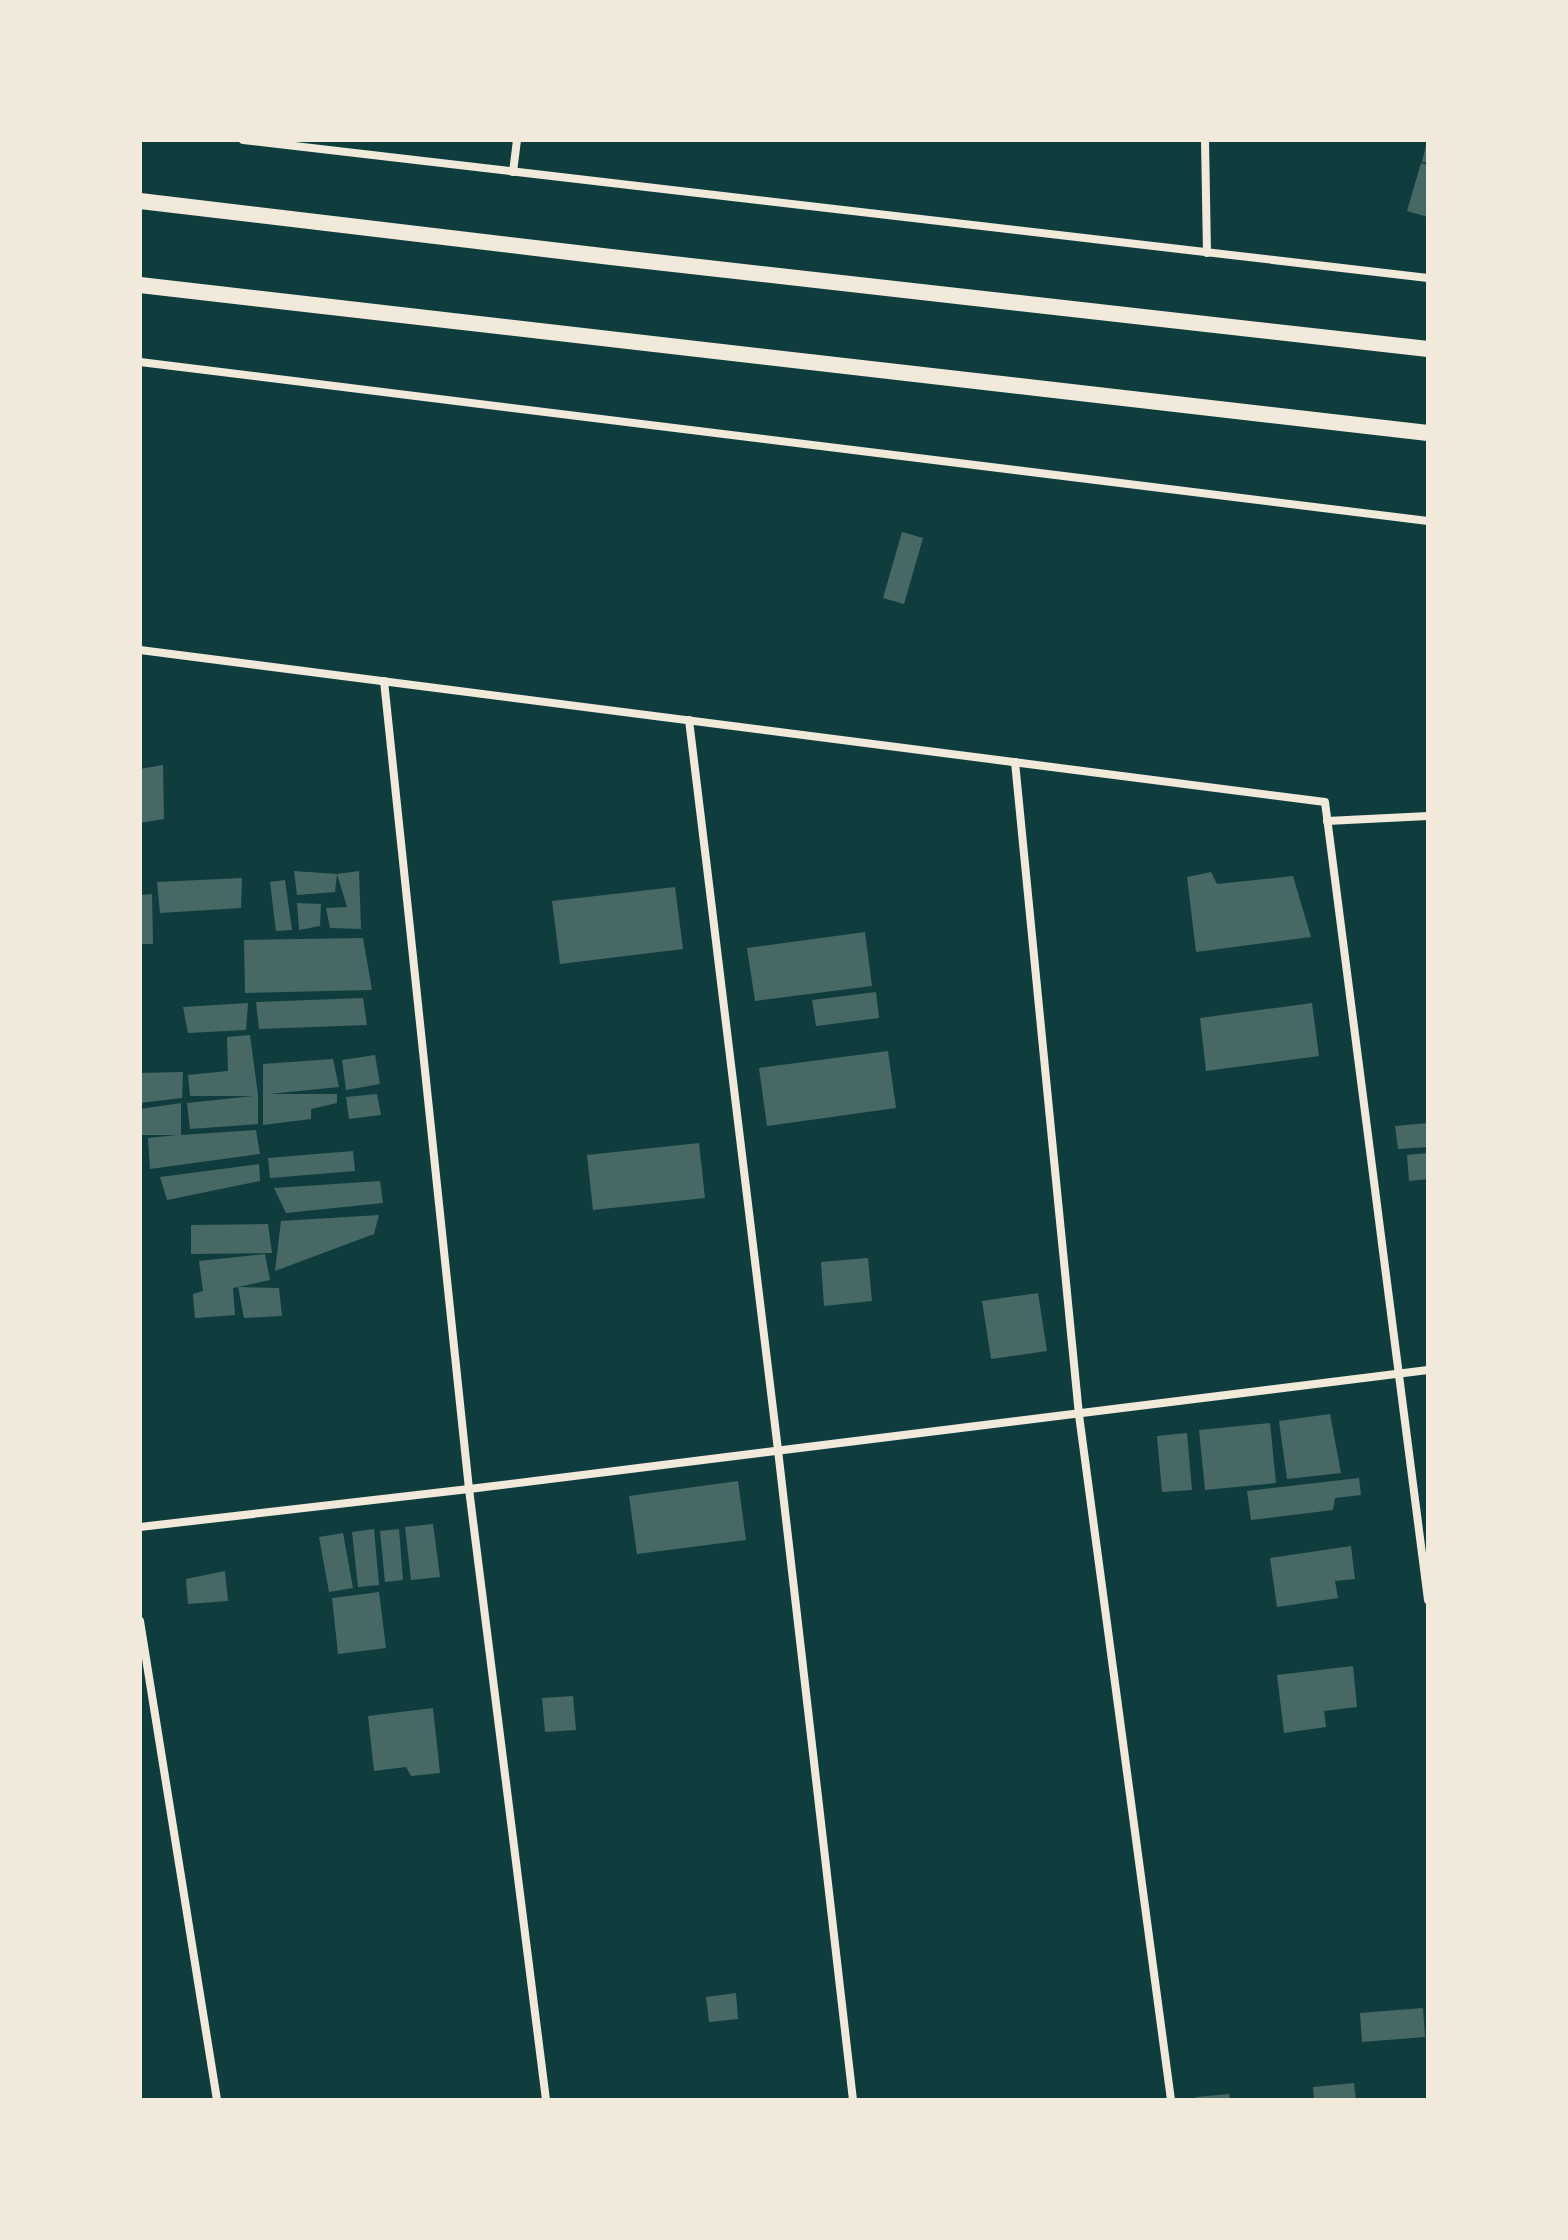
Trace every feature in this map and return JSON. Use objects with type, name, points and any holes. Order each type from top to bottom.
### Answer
[{"type":"main road","points":[[140,201],[1428,349]]},
{"type":"main road","points":[[140,285],[1428,433]]},
{"type":"street","points":[[243,140],[1428,278]]},
{"type":"street","points":[[513,172],[517,140]]},
{"type":"street","points":[[1205,140],[1207,253]]},
{"type":"street","points":[[140,362],[1428,521]]},
{"type":"street","points":[[140,650],[1325,802],[1428,1600]]},
{"type":"street","points":[[384,681],[469,1489],[546,2100]]},
{"type":"street","points":[[689,720],[853,2100]]},
{"type":"street","points":[[1015,762],[1079,1415],[1171,2100]]},
{"type":"street","points":[[1327,821],[1428,816]]},
{"type":"street","points":[[140,1527],[1079,1415],[1428,1370]]},
{"type":"street","points":[[140,1621],[217,2100]]},
{"type":"building","points":[[1428,141],[1428,163],[1422,162]]},
{"type":"building","points":[[1421,163],[1428,165],[1428,217],[1407,211]]},
{"type":"building","points":[[902,532],[923,538],[904,604],[883,598]]},
{"type":"building","points":[[163,765],[164,819],[140,823],[140,769]]},
{"type":"building","points":[[294,871],[337,874],[335,892],[297,895]]},
{"type":"building","points":[[359,871],[361,929],[330,928],[326,908],[347,907],[337,874]]},
{"type":"building","points":[[1211,872],[1217,884],[1293,876],[1311,937],[1196,952],[1187,877]]},
{"type":"building","points":[[242,878],[241,908],[160,913],[157,882]]},
{"type":"building","points":[[285,880],[292,930],[276,931],[270,882]]},
{"type":"building","points":[[675,887],[683,949],[560,964],[552,901]]},
{"type":"building","points":[[152,894],[153,944],[140,944],[140,895]]},
{"type":"building","points":[[297,903],[321,904],[320,926],[299,930]]},
{"type":"building","points":[[865,932],[872,986],[755,1001],[747,948]]},
{"type":"building","points":[[363,938],[372,990],[245,993],[244,940]]},
{"type":"building","points":[[876,992],[879,1018],[816,1026],[812,1000]]},
{"type":"building","points":[[363,998],[367,1025],[259,1029],[256,1002]]},
{"type":"building","points":[[248,1003],[246,1030],[188,1033],[183,1007]]},
{"type":"building","points":[[1312,1003],[1319,1056],[1206,1071],[1200,1018]]},
{"type":"building","points":[[250,1035],[258,1095],[258,1124],[190,1129],[187,1103],[253,1096],[190,1096],[188,1075],[228,1071],[227,1037]]},
{"type":"building","points":[[888,1051],[896,1108],[767,1126],[759,1068]]},
{"type":"building","points":[[375,1055],[380,1084],[346,1090],[342,1060]]},
{"type":"building","points":[[333,1059],[339,1087],[269,1094],[337,1094],[337,1103],[311,1109],[311,1119],[263,1125],[263,1064]]},
{"type":"building","points":[[183,1072],[182,1098],[140,1103],[140,1073]]},
{"type":"building","points":[[377,1094],[381,1115],[349,1119],[346,1097]]},
{"type":"building","points":[[181,1103],[181,1135],[256,1130],[260,1154],[150,1169],[148,1138],[177,1135],[140,1135],[140,1109]]},
{"type":"building","points":[[1428,1123],[1428,1147],[1398,1149],[1395,1126]]},
{"type":"building","points":[[699,1143],[705,1198],[593,1210],[587,1155]]},
{"type":"building","points":[[353,1151],[355,1171],[270,1178],[268,1158]]},
{"type":"building","points":[[1428,1153],[1428,1179],[1409,1181],[1407,1155]]},
{"type":"building","points":[[259,1164],[260,1181],[167,1200],[160,1177]]},
{"type":"building","points":[[380,1181],[383,1203],[286,1213],[274,1188]]},
{"type":"building","points":[[379,1215],[374,1234],[275,1271],[281,1221]]},
{"type":"building","points":[[268,1224],[272,1253],[191,1254],[191,1225]]},
{"type":"building","points":[[265,1254],[270,1280],[233,1288],[235,1315],[195,1318],[193,1294],[203,1291],[199,1261]]},
{"type":"building","points":[[868,1258],[872,1301],[824,1306],[821,1262]]},
{"type":"building","points":[[238,1287],[279,1288],[282,1316],[244,1318]]},
{"type":"building","points":[[1038,1293],[1047,1351],[991,1359],[982,1301]]},
{"type":"building","points":[[1330,1414],[1341,1473],[1287,1479],[1279,1421]]},
{"type":"building","points":[[1270,1423],[1276,1483],[1205,1490],[1199,1430]]},
{"type":"building","points":[[1187,1433],[1192,1490],[1162,1492],[1157,1436]]},
{"type":"building","points":[[1359,1478],[1361,1495],[1335,1498],[1333,1510],[1251,1520],[1247,1491]]},
{"type":"building","points":[[738,1481],[746,1540],[637,1554],[629,1496]]},
{"type":"building","points":[[433,1524],[440,1577],[411,1580],[405,1527]]},
{"type":"building","points":[[374,1529],[379,1585],[358,1587],[352,1532]]},
{"type":"building","points":[[399,1529],[403,1580],[385,1582],[380,1531]]},
{"type":"building","points":[[343,1533],[353,1588],[329,1592],[319,1537]]},
{"type":"building","points":[[1351,1546],[1355,1579],[1335,1581],[1338,1598],[1277,1607],[1270,1558]]},
{"type":"building","points":[[225,1571],[228,1601],[188,1604],[186,1579]]},
{"type":"building","points":[[379,1592],[386,1648],[338,1654],[332,1598]]},
{"type":"building","points":[[1353,1666],[1357,1707],[1324,1711],[1326,1727],[1284,1733],[1277,1675]]},
{"type":"building","points":[[573,1696],[576,1730],[545,1732],[542,1698]]},
{"type":"building","points":[[433,1708],[440,1773],[411,1776],[406,1767],[374,1771],[368,1716]]},
{"type":"building","points":[[736,1993],[738,2019],[709,2022],[706,1997]]},
{"type":"building","points":[[1423,2008],[1425,2037],[1362,2042],[1360,2013]]},
{"type":"building","points":[[1354,2083],[1356,2100],[1314,2100],[1313,2087]]},
{"type":"building","points":[[1229,2094],[1230,2100],[1197,2100],[1196,2097]]}]
